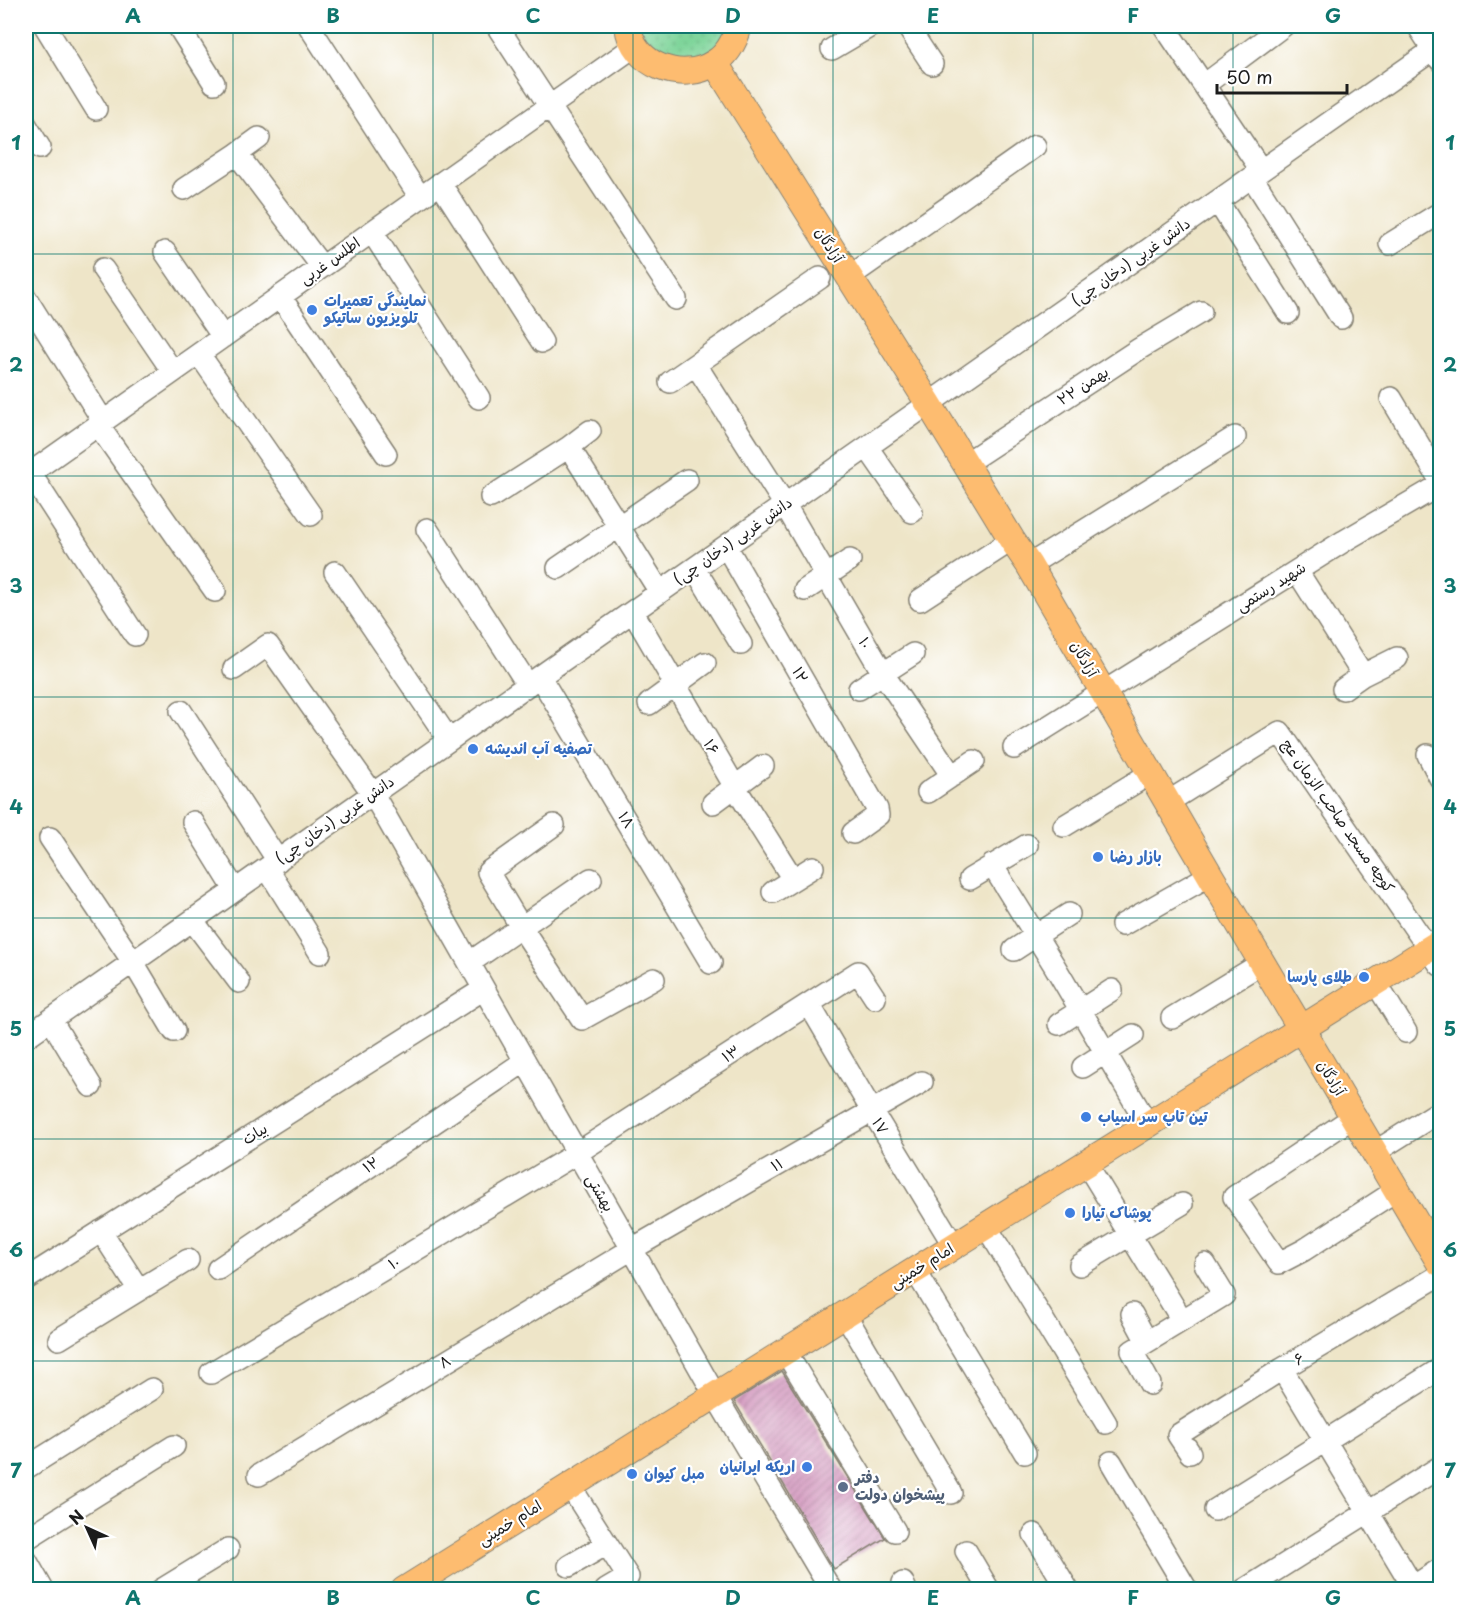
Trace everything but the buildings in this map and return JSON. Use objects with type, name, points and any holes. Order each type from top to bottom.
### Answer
[{"type":"main road","points":[[631,36],[647,59],[662,69],[680,72],[698,71],[715,63],[726,53],[735,39],[739,26]]},
{"type":"main road","name":"آزادگان","points":[[715,63],[1029,565],[1440,1263]]},
{"type":"main road","name":"امام خمینی","points":[[405,1589],[1301,1029],[1376,983],[1437,952]]},
{"type":"street","points":[[45,26],[96,109]]},
{"type":"street","points":[[178,26],[214,82]]},
{"type":"street","points":[[309,26],[420,197]]},
{"type":"street","points":[[497,26],[676,299]]},
{"type":"street","points":[[832,49],[871,26]]},
{"type":"street","points":[[907,26],[932,64]]},
{"type":"street","points":[[1164,26],[1204,85],[1341,318]]},
{"type":"street","points":[[1204,85],[1283,26]]},
{"type":"street","points":[[1419,26],[1438,52]]},
{"type":"street","name":"اطلس غربی","points":[[28,474],[550,106],[631,36]]},
{"type":"street","name":"دانش غربی (دخان چی)","points":[[26,1037],[1256,174],[1438,52]]},
{"type":"street","points":[[26,125],[40,148]]},
{"type":"street","points":[[184,189],[259,138]]},
{"type":"street","points":[[849,277],[1035,146]]},
{"type":"street","points":[[237,154],[322,267]]},
{"type":"street","points":[[440,183],[542,342]]},
{"type":"street","points":[[1218,202],[1288,313]]},
{"type":"street","points":[[1390,244],[1440,213]]},
{"type":"street","points":[[372,232],[479,398]]},
{"type":"street","points":[[165,252],[223,337]]},
{"type":"street","points":[[103,269],[173,372]]},
{"type":"street","points":[[670,382],[820,278]]},
{"type":"street","points":[[280,296],[386,454]]},
{"type":"street","points":[[26,298],[100,423],[215,591]]},
{"type":"street","name":"۲۲ بهمن","points":[[966,463],[1139,349],[1201,312]]},
{"type":"street","points":[[199,354],[311,515]]},
{"type":"street","name":"۱۰","points":[[696,365],[785,505],[884,675],[952,776]]},
{"type":"street","points":[[1391,398],[1440,482]]},
{"type":"street","points":[[491,497],[590,431]]},
{"type":"street","points":[[1029,565],[1235,437]]},
{"type":"street","points":[[569,447],[660,592]]},
{"type":"street","points":[[867,447],[912,512]]},
{"type":"street","points":[[28,474],[135,635]]},
{"type":"street","points":[[558,568],[620,528],[687,480]]},
{"type":"street","name":"شهید رستمی","points":[[1014,748],[1440,482]]},
{"type":"street","points":[[428,529],[534,681]]},
{"type":"street","points":[[920,600],[1012,540]]},
{"type":"street","name":"۱۲","points":[[726,546],[877,809],[878,815],[853,833]]},
{"type":"street","points":[[805,590],[850,560]]},
{"type":"street","points":[[695,569],[741,644]]},
{"type":"street","points":[[335,572],[449,740]]},
{"type":"street","points":[[1297,572],[1363,675]]},
{"type":"street","name":"۱۶","points":[[633,612],[735,787],[793,879]]},
{"type":"street","name":"بهشتی","points":[[234,669],[268,645],[373,794],[715,1395],[831,1590]]},
{"type":"street","points":[[859,689],[884,675],[913,654]]},
{"type":"street","points":[[1343,689],[1363,675],[1397,658]]},
{"type":"street","points":[[649,704],[705,663]]},
{"type":"street","name":"۱۸","points":[[534,681],[711,963]]},
{"type":"street","points":[[181,711],[272,865],[320,953]]},
{"type":"street","name":"کوچه مسجد صاحب الزمان عج","points":[[1168,802],[1280,732],[1437,952]]},
{"type":"street","points":[[1428,755],[1440,778]]},
{"type":"street","points":[[928,792],[974,761]]},
{"type":"street","points":[[713,803],[763,766]]},
{"type":"street","points":[[1064,826],[1150,773]]},
{"type":"street","points":[[193,822],[235,891]]},
{"type":"street","points":[[554,825],[488,872],[521,927],[582,1019],[654,979]]},
{"type":"street","points":[[50,838],[133,962],[174,1031]]},
{"type":"street","points":[[970,879],[1027,845]]},
{"type":"street","points":[[992,866],[1148,1125]]},
{"type":"street","points":[[773,892],[813,867]]},
{"type":"street","points":[[1122,926],[1210,875]]},
{"type":"street","points":[[469,963],[591,879]]},
{"type":"street","points":[[1014,950],[1069,914]]},
{"type":"street","points":[[193,921],[239,982]]},
{"type":"street","points":[[1172,1018],[1262,963]]},
{"type":"street","name":"۱۳","points":[[577,1153],[858,972],[875,998]]},
{"type":"street","points":[[1376,983],[1406,1032]]},
{"type":"street","name":"بیات","points":[[26,1279],[484,989]]},
{"type":"street","points":[[1059,1023],[1112,990]]},
{"type":"street","name":"۱۷","points":[[809,1004],[954,1246]]},
{"type":"street","points":[[51,1020],[91,1086]]},
{"type":"street","points":[[1083,1067],[1133,1035]]},
{"type":"street","name":"۱۲","points":[[218,1269],[525,1061]]},
{"type":"street","name":"۱۱","points":[[632,1249],[922,1082]]},
{"type":"street","points":[[1375,1152],[1440,1111]]},
{"type":"street","points":[[1355,1116],[1234,1197],[1279,1263],[1304,1250],[1397,1190]]},
{"type":"street","name":"۱۰","points":[[211,1373],[577,1153]]},
{"type":"street","points":[[1086,1163],[1182,1320]]},
{"type":"street","points":[[1080,1265],[1182,1204]]},
{"type":"street","points":[[986,1226],[1106,1423]]},
{"type":"street","points":[[101,1231],[139,1290]]},
{"type":"street","name":"۸","points":[[259,1475],[632,1249]]},
{"type":"street","points":[[59,1339],[188,1260]]},
{"type":"street","points":[[1150,1384],[1132,1352],[1224,1295],[1205,1264]]},
{"type":"street","points":[[915,1270],[1025,1452]]},
{"type":"street","name":"۶","points":[[1191,1453],[1178,1435],[1282,1369],[1440,1275]]},
{"type":"street","points":[[845,1314],[951,1493]]},
{"type":"street","points":[[1132,1314],[1147,1342]]},
{"type":"street","points":[[785,1351],[895,1531]]},
{"type":"street","points":[[1282,1369],[1412,1588],[1440,1569]]},
{"type":"street","points":[[1215,1510],[1440,1369]]},
{"type":"street","points":[[26,1468],[152,1389]]},
{"type":"street","points":[[26,1539],[174,1446]]},
{"type":"street","points":[[1111,1462],[1186,1590]]},
{"type":"street","points":[[1244,1590],[1440,1467]]},
{"type":"street","points":[[570,1486],[628,1577],[606,1590]]},
{"type":"street","points":[[1035,1534],[1068,1590]]},
{"type":"street","points":[[569,1566],[606,1544]]},
{"type":"street","points":[[161,1590],[228,1549]]},
{"type":"street","points":[[966,1551],[989,1590]]},
{"type":"street","points":[[26,1560],[43,1590]]},
{"type":"green space","points":[[637,26],[729,26],[728,33],[708,56],[679,62],[652,51]]},
{"type":"place","name":"نمایندگی تعمیرات تلویزیون ساتیکو","points":[[312,310]]},
{"type":"place","name":"تصفیه آب اندیشه","points":[[473,749]]},
{"type":"place","name":"بازار رضا","points":[[1098,857]]},
{"type":"place","name":"طلای پارسا","points":[[1364,977]]},
{"type":"place","name":"تین تاپ سر اسیاب","points":[[1086,1117]]},
{"type":"place","name":"پوشاک تیارا","points":[[1070,1213]]},
{"type":"place","name":"اریکه ایرانیان","points":[[807,1467]]},
{"type":"place","name":"مبل کیوان","points":[[632,1474]]},
{"type":"place","name":"دفتر پیشخوان دولت","points":[[843,1487]]}]
